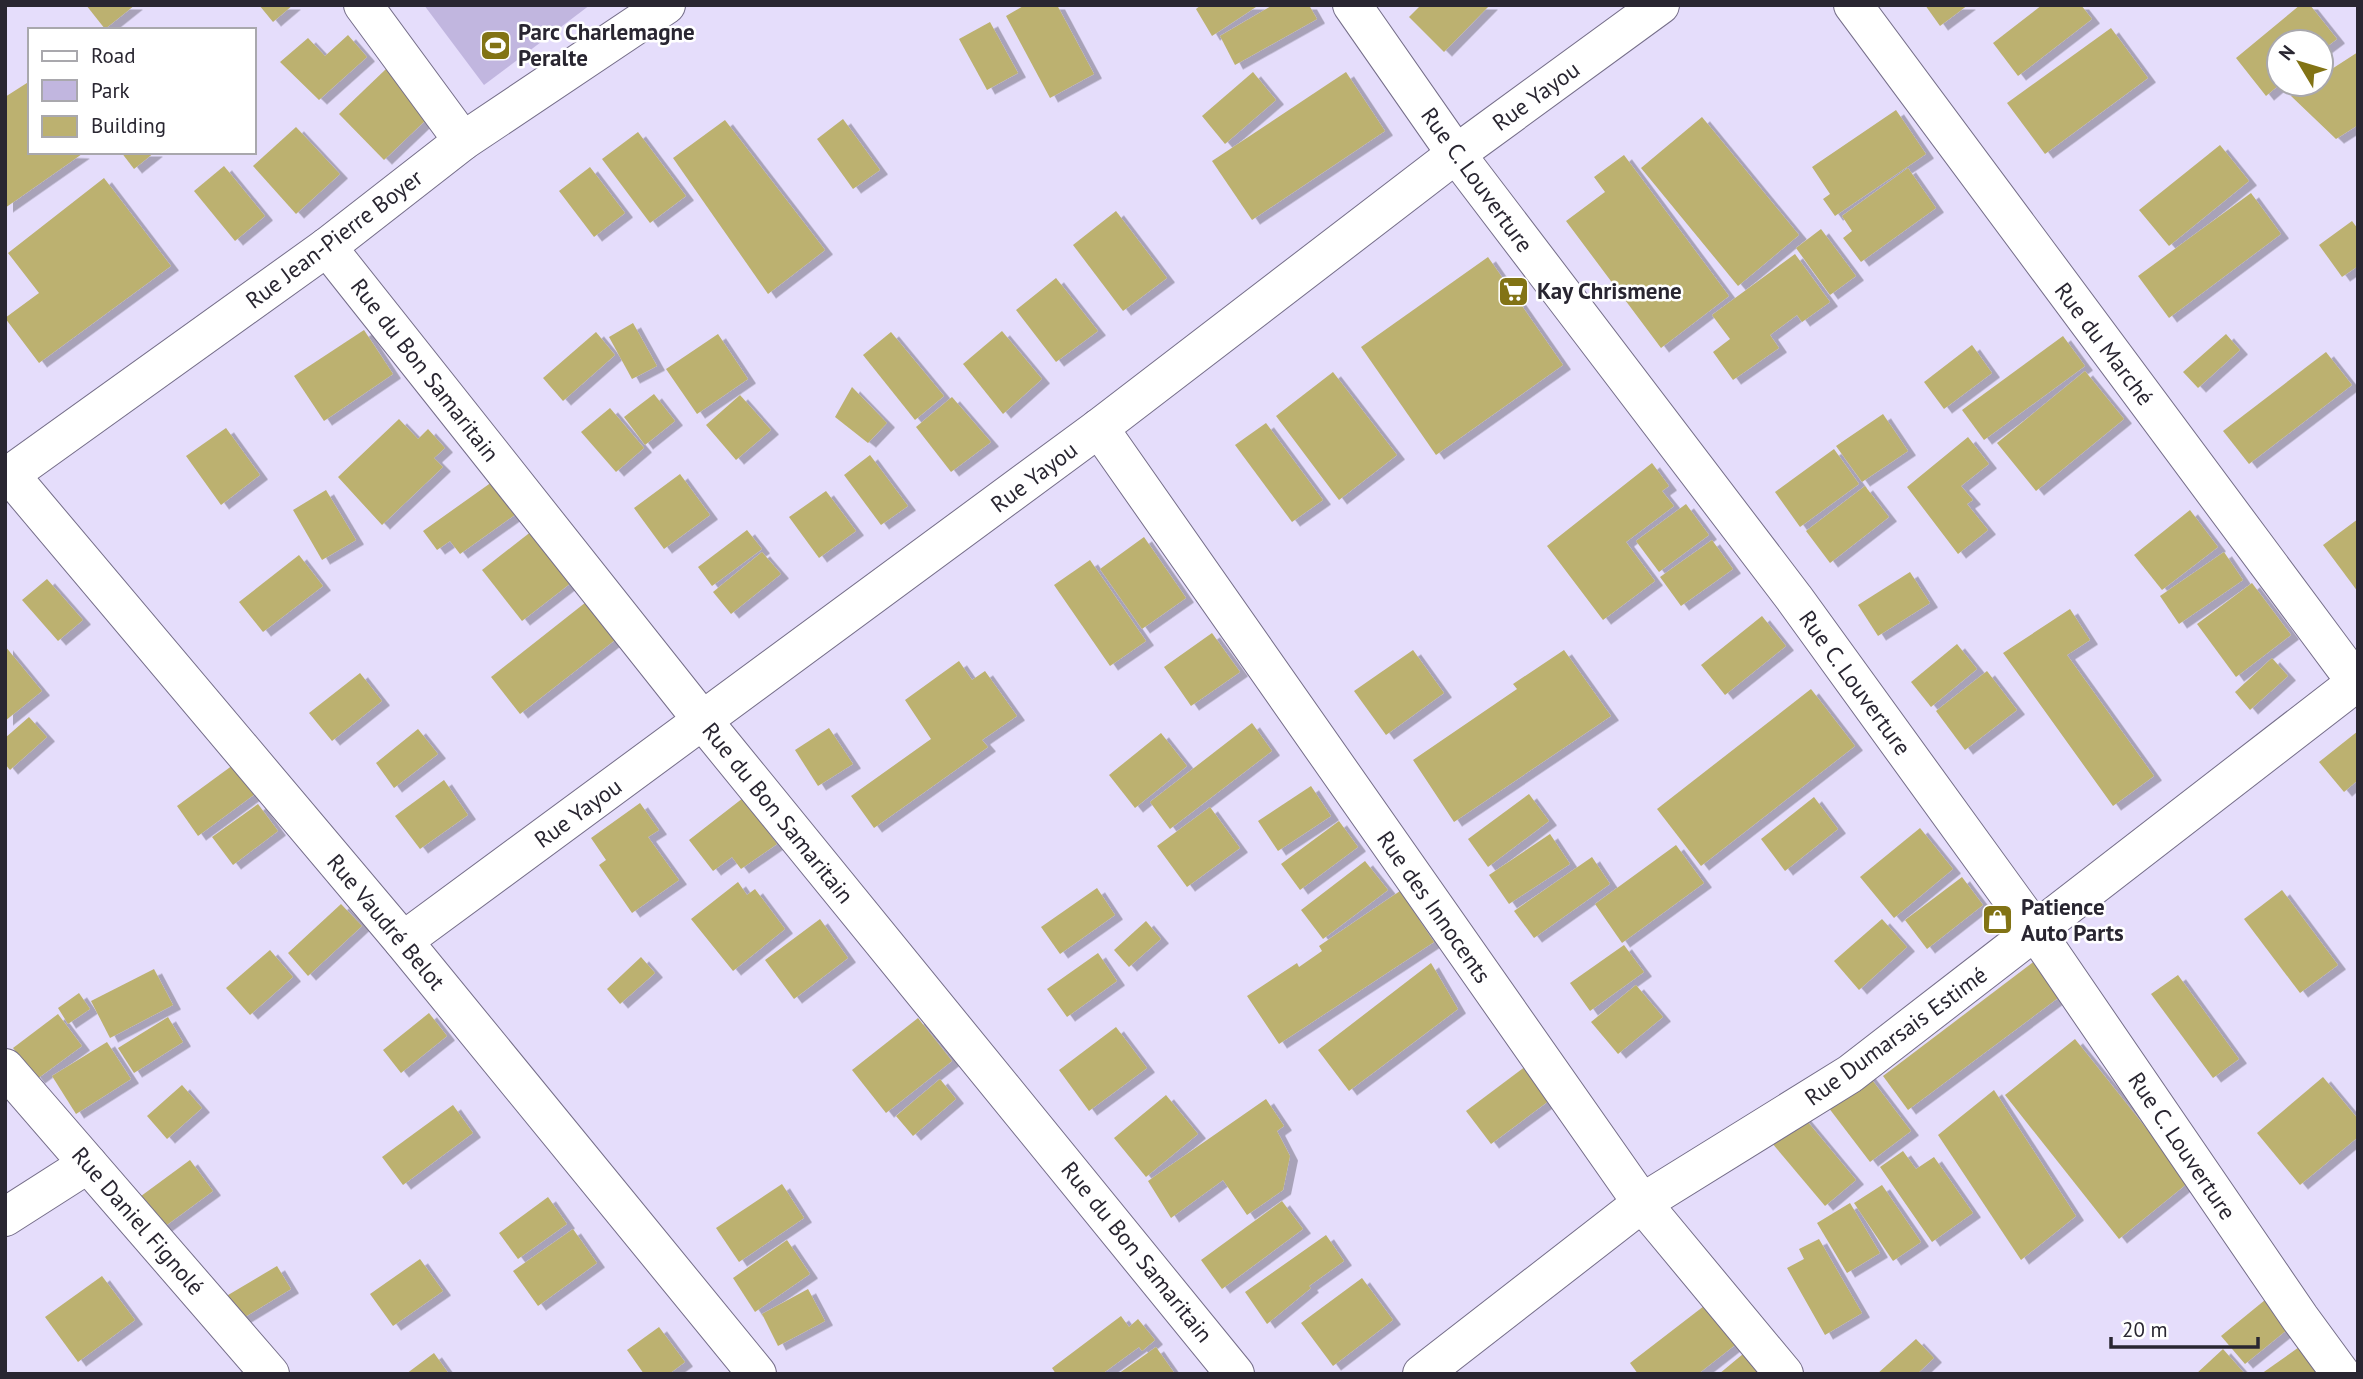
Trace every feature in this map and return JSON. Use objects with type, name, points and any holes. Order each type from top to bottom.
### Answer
[{"type":"street","points":[[363,5],[464,141]]},
{"type":"street","name":"Rue Jean-Pierre Boyer","points":[[7,476],[327,247],[464,141],[666,5]]},
{"type":"street","name":"Rue C. Louverture","points":[[1352,5],[1456,154],[1794,598],[2036,932],[2292,1307],[2341,1374]]},
{"type":"street","name":"Rue Yayou","points":[[403,941],[1099,428],[1456,154],[1660,5]]},
{"type":"street","name":"Rue du Marché","points":[[1853,5],[2357,681]]},
{"type":"street","name":"Rue du Bon Samaritain","points":[[327,247],[704,721],[1236,1374]]},
{"type":"street","name":"Rue des Innocents","points":[[1099,428],[1642,1203],[1784,1374]]},
{"type":"street","name":"Rue Vaudré Belot","points":[[7,476],[403,941],[757,1374]]},
{"type":"street","name":"Rue Dumarsais Estimé","points":[[1422,1374],[1642,1203],[1850,1074],[2357,681]]},
{"type":"street","name":"Rue Daniel Fignolé","points":[[5,1068],[270,1374]]},
{"type":"street","points":[[5,1217],[88,1164]]},
{"type":"green space","name":"Parc Charlemagne Peralte","points":[[424,5],[590,5],[484,85]]},
{"type":"building","points":[[86,5],[135,5],[106,28]]},
{"type":"building","points":[[259,5],[293,5],[273,22]]},
{"type":"building","points":[[1025,5],[1057,5],[1094,74],[1050,98],[1006,16]]},
{"type":"building","points":[[1201,5],[1259,5],[1212,36],[1196,9]]},
{"type":"building","points":[[1273,5],[1309,5],[1317,19],[1235,65],[1220,36]]},
{"type":"building","points":[[1421,5],[1490,5],[1444,52],[1409,17]]},
{"type":"building","points":[[1925,5],[1968,5],[1940,26]]},
{"type":"building","points":[[2042,5],[2081,5],[2092,19],[2018,76],[1993,43]]},
{"type":"building","points":[[2300,5],[2310,5],[2328,28],[2272,28]]},
{"type":"building","points":[[990,22],[1018,73],[987,90],[959,39]]},
{"type":"building","points":[[2111,28],[2148,78],[2045,154],[2007,103]]},
{"type":"building","points":[[2265,34],[2265,95],[2236,58]]},
{"type":"building","points":[[348,35],[367,57],[319,100],[280,62],[308,38],[325,56]]},
{"type":"building","points":[[2358,52],[2358,125],[2336,139],[2293,98],[2335,98],[2335,67]]},
{"type":"building","points":[[386,69],[430,116],[384,160],[339,114]]},
{"type":"building","points":[[1253,72],[1276,100],[1225,144],[1202,116]]},
{"type":"building","points":[[1346,72],[1385,131],[1252,220],[1212,161]]},
{"type":"building","points":[[28,82],[28,154],[82,154],[5,208],[5,97]]},
{"type":"building","points":[[1896,110],[1926,154],[1835,216],[1823,199],[1830,194],[1812,167]]},
{"type":"building","points":[[1702,117],[1799,235],[1738,286],[1641,168]]},
{"type":"building","points":[[843,119],[880,170],[853,189],[817,139]]},
{"type":"building","points":[[725,120],[825,250],[768,294],[673,158]]},
{"type":"building","points":[[296,127],[340,174],[296,214],[253,166]]},
{"type":"building","points":[[638,132],[686,196],[650,223],[602,159]]},
{"type":"building","points":[[2220,145],[2249,181],[2169,246],[2139,210]]},
{"type":"building","points":[[123,154],[153,154],[134,169]]},
{"type":"building","points":[[1624,155],[1729,296],[1661,348],[1566,221],[1605,192],[1594,177]]},
{"type":"building","points":[[224,166],[265,216],[235,241],[194,191]]},
{"type":"building","points":[[590,167],[625,213],[594,237],[559,191]]},
{"type":"building","points":[[1908,168],[1936,208],[1861,262],[1843,238],[1852,231],[1842,216]]},
{"type":"building","points":[[104,178],[171,266],[39,363],[5,318],[39,293],[8,253]]},
{"type":"building","points":[[2251,193],[2281,234],[2169,318],[2138,276]]},
{"type":"building","points":[[1116,211],[1167,278],[1123,311],[1073,245]]},
{"type":"building","points":[[2352,221],[2358,229],[2358,266],[2342,277],[2319,245]]},
{"type":"building","points":[[1821,229],[1856,276],[1830,295],[1796,248]]},
{"type":"building","points":[[1795,254],[1830,302],[1802,322],[1797,315],[1770,335],[1779,348],[1733,380],[1713,352],[1730,339],[1712,315]]},
{"type":"building","points":[[1488,257],[1563,365],[1436,455],[1361,347]]},
{"type":"building","points":[[1056,278],[1098,331],[1056,362],[1016,310]]},
{"type":"building","points":[[633,323],[657,366],[632,379],[609,337]]},
{"type":"building","points":[[364,330],[393,374],[324,421],[294,376]]},
{"type":"building","points":[[1002,331],[1042,379],[1003,414],[963,364]]},
{"type":"building","points":[[596,332],[615,355],[563,401],[543,378]]},
{"type":"building","points":[[891,332],[944,396],[915,420],[863,355]]},
{"type":"building","points":[[718,334],[748,379],[697,414],[666,369]]},
{"type":"building","points":[[2226,334],[2240,350],[2198,388],[2183,372]]},
{"type":"building","points":[[2063,336],[2085,366],[1984,440],[1962,410]]},
{"type":"building","points":[[1972,345],[1992,373],[1944,409],[1924,382]]},
{"type":"building","points":[[2326,352],[2352,385],[2249,464],[2223,431]]},
{"type":"building","points":[[2085,371],[2124,419],[2036,491],[1997,443]]},
{"type":"building","points":[[1333,372],[1397,455],[1339,500],[1276,416]]},
{"type":"building","points":[[852,387],[887,423],[868,443],[835,417]]},
{"type":"building","points":[[654,394],[675,421],[645,445],[624,417]]},
{"type":"building","points":[[740,395],[771,430],[736,460],[706,425]]},
{"type":"building","points":[[952,397],[991,442],[951,472],[916,427]]},
{"type":"building","points":[[610,408],[644,448],[616,472],[581,432]]},
{"type":"building","points":[[1883,414],[1908,451],[1862,482],[1836,446]]},
{"type":"building","points":[[399,419],[418,439],[428,429],[445,448],[434,458],[443,467],[382,525],[338,477]]},
{"type":"building","points":[[1266,423],[1323,500],[1292,522],[1235,445]]},
{"type":"building","points":[[226,428],[260,475],[221,505],[186,456]]},
{"type":"building","points":[[1968,437],[1989,464],[1961,486],[1973,500],[1967,504],[1988,530],[1958,554],[1907,487]]},
{"type":"building","points":[[1834,449],[1859,484],[1800,527],[1775,492]]},
{"type":"building","points":[[870,455],[908,506],[881,525],[844,475]]},
{"type":"building","points":[[1652,463],[1669,486],[1662,491],[1674,506],[1626,542],[1655,581],[1603,620],[1547,546]]},
{"type":"building","points":[[680,474],[710,515],[664,549],[634,508]]},
{"type":"building","points":[[499,477],[523,509],[460,554],[450,541],[437,550],[423,531]]},
{"type":"building","points":[[1865,486],[1889,517],[1830,563],[1806,531]]},
{"type":"building","points":[[326,490],[356,540],[322,560],[293,510]]},
{"type":"building","points":[[826,491],[856,531],[819,558],[789,517]]},
{"type":"building","points":[[1686,504],[1709,535],[1659,572],[1636,541]]},
{"type":"building","points":[[2190,510],[2218,547],[2162,590],[2134,555]]},
{"type":"building","points":[[2358,519],[2358,592],[2323,545]]},
{"type":"building","points":[[537,527],[576,579],[522,621],[482,570]]},
{"type":"building","points":[[747,530],[762,549],[712,586],[698,567]]},
{"type":"building","points":[[1144,537],[1186,598],[1142,629],[1100,569]]},
{"type":"building","points":[[1712,540],[1733,569],[1681,606],[1660,577]]},
{"type":"building","points":[[762,552],[781,574],[731,614],[713,592]]},
{"type":"building","points":[[2224,552],[2243,580],[2179,624],[2160,596]]},
{"type":"building","points":[[299,555],[323,586],[263,632],[239,602]]},
{"type":"building","points":[[1090,560],[1146,641],[1110,666],[1054,585]]},
{"type":"building","points":[[1910,572],[1930,603],[1878,636],[1858,605]]},
{"type":"building","points":[[47,579],[83,620],[58,641],[22,600]]},
{"type":"building","points":[[2252,583],[2291,635],[2236,677],[2197,624]]},
{"type":"building","points":[[595,595],[624,633],[520,714],[491,677]]},
{"type":"building","points":[[2070,609],[2090,640],[2067,655],[2154,776],[2113,806],[2003,653]]},
{"type":"building","points":[[1762,616],[1786,646],[1725,695],[1701,665]]},
{"type":"building","points":[[1212,633],[1240,672],[1191,706],[1164,667]]},
{"type":"building","points":[[1957,644],[1977,669],[1931,707],[1911,682]]},
{"type":"building","points":[[5,646],[42,691],[5,721]]},
{"type":"building","points":[[1413,650],[1444,693],[1386,735],[1354,691]]},
{"type":"building","points":[[1564,650],[1611,716],[1454,822],[1413,760],[1517,689],[1513,684]]},
{"type":"building","points":[[2272,658],[2288,676],[2250,710],[2235,692]]},
{"type":"building","points":[[959,661],[972,680],[985,671],[1017,716],[982,740],[988,747],[874,828],[851,796],[931,739],[905,700]]},
{"type":"building","points":[[1987,671],[2017,710],[1965,750],[1936,711]]},
{"type":"building","points":[[360,673],[382,701],[332,741],[309,713]]},
{"type":"building","points":[[1811,689],[1855,746],[1701,866],[1657,809]]},
{"type":"building","points":[[29,717],[47,737],[10,770],[5,764],[5,738]]},
{"type":"building","points":[[1252,723],[1272,751],[1170,829],[1150,802]]},
{"type":"building","points":[[829,728],[853,764],[818,786],[795,750]]},
{"type":"building","points":[[418,729],[438,754],[394,788],[376,763]]},
{"type":"building","points":[[2358,731],[2358,780],[2344,792],[2319,762]]},
{"type":"building","points":[[1161,733],[1187,766],[1135,808],[1109,775]]},
{"type":"building","points":[[233,765],[255,794],[198,836],[177,806]]},
{"type":"building","points":[[444,780],[468,815],[420,849],[395,816]]},
{"type":"building","points":[[1311,786],[1331,816],[1278,851],[1258,821]]},
{"type":"building","points":[[1529,794],[1549,821],[1488,867],[1468,839]]},
{"type":"building","points":[[1814,797],[1838,829],[1785,871],[1761,839]]},
{"type":"building","points":[[743,798],[777,844],[741,869],[732,857],[713,871],[689,840]]},
{"type":"building","points":[[640,803],[659,830],[648,837],[679,880],[632,913],[599,865],[606,860],[591,838]]},
{"type":"building","points":[[258,804],[278,831],[233,865],[212,837]]},
{"type":"building","points":[[1210,807],[1240,848],[1187,887],[1157,846]]},
{"type":"building","points":[[1339,821],[1358,847],[1300,890],[1281,864]]},
{"type":"building","points":[[1920,828],[1953,869],[1894,918],[1860,877]]},
{"type":"building","points":[[1550,834],[1570,864],[1509,904],[1489,875]]},
{"type":"building","points":[[1676,845],[1704,883],[1622,943],[1595,904]]},
{"type":"building","points":[[1592,857],[1610,884],[1534,938],[1514,911]]},
{"type":"building","points":[[1365,861],[1388,890],[1323,939],[1301,910]]},
{"type":"building","points":[[1962,877],[1983,905],[1927,949],[1905,920]]},
{"type":"building","points":[[738,882],[747,895],[755,889],[785,929],[733,971],[691,919]]},
{"type":"building","points":[[1097,888],[1115,915],[1060,954],[1041,927]]},
{"type":"building","points":[[2282,890],[2338,965],[2300,993],[2244,919]]},
{"type":"building","points":[[1400,891],[1434,942],[1279,1044],[1247,996],[1297,963],[1299,967],[1322,951],[1319,946]]},
{"type":"building","points":[[341,904],[362,926],[308,976],[288,953]]},
{"type":"building","points":[[820,919],[848,958],[794,999],[765,960]]},
{"type":"building","points":[[1882,919],[1907,947],[1859,990],[1834,961]]},
{"type":"building","points":[[1146,921],[1161,939],[1129,967],[1114,950]]},
{"type":"building","points":[[1624,945],[1644,972],[1590,1011],[1570,983]]},
{"type":"building","points":[[270,950],[293,977],[250,1015],[226,988]]},
{"type":"building","points":[[1098,953],[1117,981],[1067,1017],[1047,989]]},
{"type":"building","points":[[641,957],[655,973],[620,1004],[607,989]]},
{"type":"building","points":[[2040,957],[2066,992],[1908,1110],[1883,1076]]},
{"type":"building","points":[[1431,963],[1458,1009],[1349,1091],[1318,1050]]},
{"type":"building","points":[[154,969],[173,1005],[110,1038],[91,1001]]},
{"type":"building","points":[[2178,975],[2239,1059],[2213,1078],[2151,994]]},
{"type":"building","points":[[1636,985],[1663,1017],[1618,1054],[1591,1022]]},
{"type":"building","points":[[79,993],[90,1009],[68,1024],[58,1008]]},
{"type":"building","points":[[429,1013],[447,1036],[401,1073],[383,1050]]},
{"type":"building","points":[[58,1014],[82,1046],[37,1079],[13,1048]]},
{"type":"building","points":[[168,1017],[183,1042],[134,1073],[118,1048]]},
{"type":"building","points":[[918,1018],[952,1061],[886,1113],[852,1070]]},
{"type":"building","points":[[1116,1027],[1147,1068],[1089,1111],[1059,1070]]},
{"type":"building","points":[[2075,1039],[2189,1182],[2119,1239],[2005,1095]]},
{"type":"building","points":[[107,1042],[131,1079],[76,1114],[52,1076]]},
{"type":"building","points":[[1526,1066],[1550,1100],[1491,1144],[1466,1111]]},
{"type":"building","points":[[1866,1072],[1911,1131],[1870,1162],[1825,1103]]},
{"type":"building","points":[[2323,1077],[2358,1119],[2358,1137],[2300,1185],[2257,1133]]},
{"type":"building","points":[[940,1079],[956,1099],[913,1136],[896,1116]]},
{"type":"building","points":[[182,1085],[202,1108],[167,1139],[147,1116]]},
{"type":"building","points":[[1994,1090],[2076,1216],[2021,1260],[1938,1135]]},
{"type":"building","points":[[1166,1095],[1198,1134],[1146,1177],[1114,1138]]},
{"type":"building","points":[[1266,1099],[1284,1126],[1277,1131],[1290,1156],[1283,1190],[1247,1215],[1223,1180],[1171,1218],[1148,1181]]},
{"type":"building","points":[[453,1105],[473,1133],[403,1185],[382,1157]]},
{"type":"building","points":[[1797,1109],[1856,1180],[1825,1206],[1766,1136]]},
{"type":"building","points":[[1903,1151],[1916,1169],[1934,1157],[1973,1213],[1932,1242],[1880,1167]]},
{"type":"building","points":[[190,1160],[213,1191],[160,1230],[137,1199]]},
{"type":"building","points":[[782,1184],[804,1218],[739,1262],[716,1228]]},
{"type":"building","points":[[1882,1185],[1921,1242],[1893,1261],[1854,1203]]},
{"type":"building","points":[[548,1197],[567,1224],[518,1259],[499,1233]]},
{"type":"building","points":[[1282,1201],[1303,1229],[1222,1289],[1201,1260]]},
{"type":"building","points":[[1850,1203],[1880,1253],[1847,1273],[1817,1223]]},
{"type":"building","points":[[573,1229],[597,1263],[538,1306],[513,1271]]},
{"type":"building","points":[[1326,1235],[1344,1261],[1309,1286],[1311,1288],[1267,1324],[1245,1292]]},
{"type":"building","points":[[1819,1239],[1862,1313],[1825,1335],[1787,1268],[1804,1259],[1799,1249]]},
{"type":"building","points":[[787,1240],[810,1274],[755,1312],[733,1278]]},
{"type":"building","points":[[420,1259],[443,1291],[393,1326],[370,1294]]},
{"type":"building","points":[[277,1266],[291,1289],[232,1325],[218,1301]]},
{"type":"building","points":[[102,1276],[135,1320],[78,1362],[45,1317]]},
{"type":"building","points":[[1362,1278],[1393,1320],[1333,1366],[1301,1323]]},
{"type":"building","points":[[808,1289],[825,1321],[778,1346],[762,1314]]},
{"type":"building","points":[[2265,1300],[2288,1329],[2245,1364],[2221,1336]]},
{"type":"building","points":[[1704,1306],[1735,1345],[1698,1374],[1638,1374],[1630,1363]]},
{"type":"building","points":[[1121,1316],[1129,1327],[1138,1319],[1155,1340],[1142,1351],[1139,1347],[1102,1374],[1056,1374],[1052,1368]]},
{"type":"building","points":[[659,1327],[685,1362],[669,1374],[644,1374],[627,1350]]},
{"type":"building","points":[[1916,1339],[1934,1358],[1917,1374],[1877,1374]]},
{"type":"building","points":[[2309,1340],[2327,1366],[2316,1374],[2261,1374]]},
{"type":"building","points":[[1156,1347],[1175,1374],[1118,1374]]},
{"type":"building","points":[[2223,1349],[2245,1374],[2196,1374]]},
{"type":"building","points":[[434,1353],[449,1374],[406,1374]]},
{"type":"building","points":[[1743,1354],[1759,1374],[1719,1374]]},
{"type":"place","name":"Parc Charlemagne Peralte","points":[[495,45]]},
{"type":"place","name":"Kay Chrismene","points":[[1514,291]]},
{"type":"place","name":"Patience Auto Parts","points":[[1998,920]]}]
